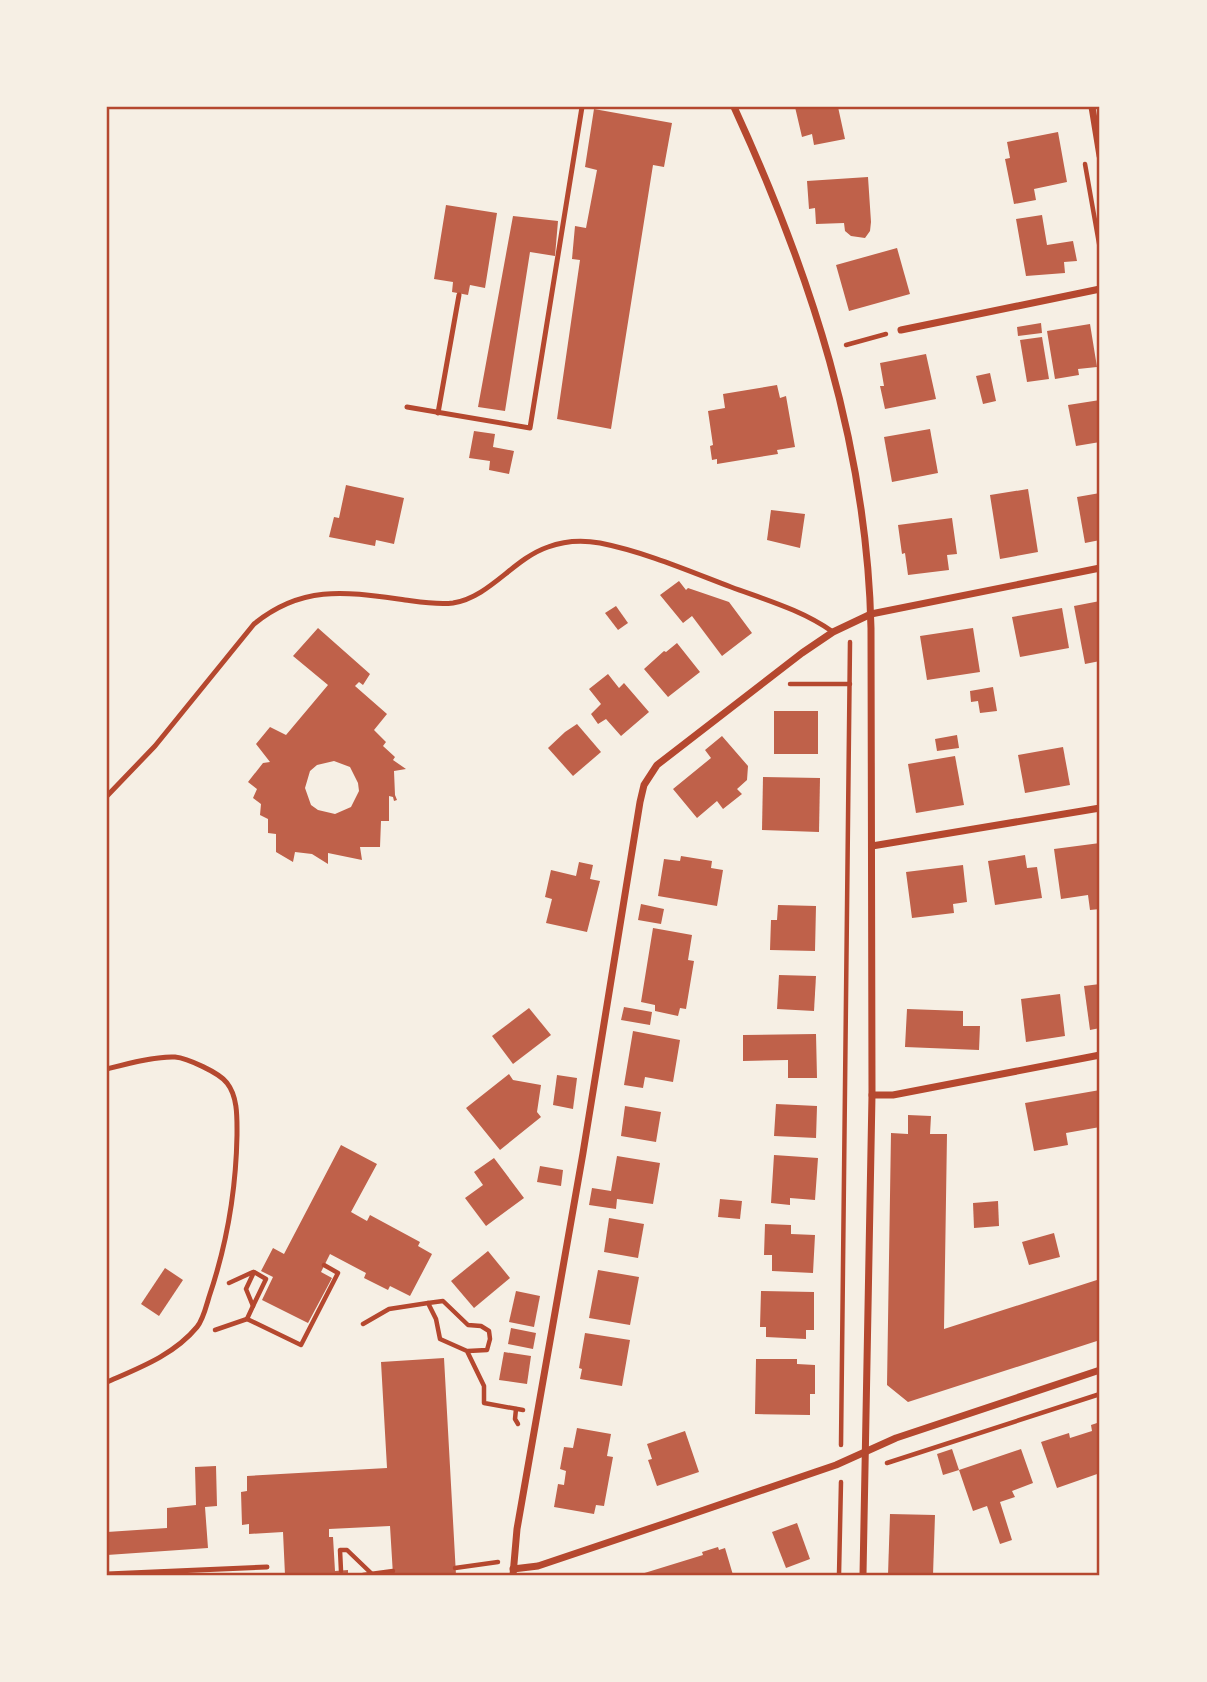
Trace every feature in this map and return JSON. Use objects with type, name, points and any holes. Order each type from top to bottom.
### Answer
[{"type":"street","points":[[734,107],[796,253],[838,385],[849,433],[868,570],[871,614],[872,1095],[863,1575]]},
{"type":"street","points":[[1092,107],[1100,156]]},
{"type":"street","points":[[901,330],[1100,289]]},
{"type":"street","points":[[1100,568],[871,614],[833,632],[657,765],[644,785],[517,1529],[513,1572],[841,1463],[896,1438],[1100,1370]]},
{"type":"street","points":[[872,846],[1100,808]]},
{"type":"street","points":[[872,1095],[893,1095],[1100,1055]]},
{"type":"lane","points":[[407,407],[530,428],[582,107]]},
{"type":"lane","points":[[438,413],[459,296]]},
{"type":"lane","points":[[107,796],[155,746],[254,624],[286,603],[310,596],[356,592],[431,603],[452,603],[470,597],[547,547],[563,542],[599,543],[663,561],[799,612],[833,632]]},
{"type":"lane","points":[[107,1069],[176,1057],[209,1070],[226,1082],[234,1097],[237,1139],[232,1215],[199,1325],[172,1351],[107,1382]]},
{"type":"lane","points":[[107,1574],[267,1567]]},
{"type":"path","points":[[1084,156],[1100,250]]},
{"type":"path","points":[[846,345],[901,330]]},
{"type":"path","points":[[839,1575],[850,624]]},
{"type":"path","points":[[787,684],[850,684]]},
{"type":"path","points":[[209,1332],[247,1319],[301,1345],[338,1273],[324,1265]]},
{"type":"path","points":[[247,1319],[266,1279],[254,1272],[246,1289],[253,1306]]},
{"type":"path","points":[[363,1324],[389,1309],[428,1303],[443,1301],[468,1325],[481,1326],[489,1331],[487,1350],[467,1351],[440,1339],[436,1319],[428,1303]]},
{"type":"path","points":[[467,1351],[484,1387],[484,1403],[522,1410]]},
{"type":"path","points":[[341,1571],[340,1550],[347,1550],[372,1574]]},
{"type":"path","points":[[363,1575],[393,1571]]},
{"type":"building","points":[[795,107],[838,107],[845,139],[814,145],[812,134],[802,137]]},
{"type":"building","points":[[594,109],[672,123],[664,167],[653,165],[611,429],[557,419],[580,260],[572,259],[575,226],[586,228],[597,170],[585,167]]},
{"type":"building","points":[[1058,132],[1067,182],[1034,189],[1036,200],[1014,204],[1005,159],[1010,158],[1007,142]]},
{"type":"building","points":[[868,177],[871,222],[870,231],[865,238],[851,236],[845,231],[844,223],[816,224],[815,208],[809,209],[807,181]]},
{"type":"building","points":[[446,205],[497,213],[485,288],[470,285],[468,295],[452,292],[453,282],[434,279]]},
{"type":"building","points":[[1042,215],[1047,245],[1073,241],[1077,261],[1064,262],[1065,273],[1026,276],[1016,219]]},
{"type":"building","points":[[513,216],[558,221],[555,256],[530,252],[505,411],[478,407]]},
{"type":"building","points":[[897,248],[910,294],[849,311],[836,265]]},
{"type":"building","points":[[1041,323],[1042,333],[1018,336],[1017,327]]},
{"type":"building","points":[[1090,324],[1097,367],[1078,369],[1079,375],[1055,379],[1047,331]]},
{"type":"building","points":[[1042,337],[1049,379],[1027,382],[1020,340]]},
{"type":"building","points":[[926,354],[936,399],[885,409],[880,386],[884,386],[880,363]]},
{"type":"building","points":[[990,373],[996,401],[983,404],[976,376]]},
{"type":"building","points":[[777,385],[780,398],[786,396],[795,447],[777,450],[778,454],[717,464],[717,459],[712,460],[710,446],[713,445],[708,411],[725,408],[723,394]]},
{"type":"building","points":[[1100,400],[1100,442],[1076,446],[1068,405]]},
{"type":"building","points":[[930,429],[938,473],[892,482],[884,437]]},
{"type":"building","points":[[474,431],[495,434],[493,447],[514,451],[509,474],[489,470],[490,461],[469,458]]},
{"type":"building","points":[[346,485],[404,498],[394,544],[376,540],[375,546],[329,537],[334,517],[339,518]]},
{"type":"building","points":[[1028,489],[1038,552],[1000,559],[990,495]]},
{"type":"building","points":[[1100,493],[1100,540],[1085,543],[1077,497]]},
{"type":"building","points":[[771,510],[805,514],[800,548],[767,540]]},
{"type":"building","points":[[952,518],[957,554],[947,555],[949,570],[908,575],[898,525]]},
{"type":"building","points":[[679,581],[686,590],[688,588],[729,602],[752,633],[722,656],[692,616],[683,623],[660,595]]},
{"type":"building","points":[[1100,601],[1100,661],[1085,664],[1074,606]]},
{"type":"building","points":[[616,606],[628,623],[618,630],[605,613]]},
{"type":"building","points":[[1062,608],[1069,648],[1020,657],[1012,617]]},
{"type":"building","points":[[318,628],[370,674],[363,685],[359,682],[355,686],[387,714],[374,730],[386,742],[383,746],[395,757],[393,760],[406,769],[394,771],[397,800],[394,801],[393,797],[389,796],[389,821],[381,821],[380,847],[360,847],[362,860],[328,853],[328,864],[312,854],[295,852],[293,862],[276,852],[276,834],[268,833],[268,819],[260,815],[261,804],[253,798],[257,789],[248,782],[263,763],[270,762],[256,744],[270,727],[286,735],[328,685],[293,656]],"holes":[[[334,761],[350,767],[359,791],[351,807],[335,814],[318,810],[311,805],[305,788],[310,771],[317,765]]]},
{"type":"building","points":[[973,628],[980,672],[927,680],[920,636]]},
{"type":"building","points":[[677,643],[700,672],[668,697],[644,669]]},
{"type":"building","points":[[608,674],[619,688],[624,683],[649,712],[621,736],[606,719],[598,724],[591,714],[601,704],[589,689]]},
{"type":"building","points":[[993,687],[997,711],[980,713],[978,701],[971,702],[970,691]]},
{"type":"building","points":[[774,711],[818,711],[818,754],[774,754]]},
{"type":"building","points":[[577,724],[601,752],[573,776],[548,748]]},
{"type":"building","points":[[957,735],[959,748],[937,751],[935,739]]},
{"type":"building","points":[[722,736],[748,766],[747,780],[737,789],[742,794],[723,809],[717,801],[697,818],[673,789],[711,758],[705,750]]},
{"type":"building","points":[[1063,747],[1070,785],[1025,793],[1018,755]]},
{"type":"building","points":[[955,756],[964,805],[916,813],[908,764]]},
{"type":"building","points":[[763,777],[820,778],[819,832],[762,830]]},
{"type":"building","points":[[1100,843],[1100,909],[1090,910],[1088,895],[1061,899],[1054,849]]},
{"type":"building","points":[[1025,855],[1027,868],[1037,867],[1042,898],[995,905],[988,861]]},
{"type":"building","points":[[681,856],[712,861],[711,868],[723,870],[717,906],[658,896],[664,859],[680,861]]},
{"type":"building","points":[[579,862],[593,865],[590,879],[600,881],[587,932],[546,923],[552,899],[545,897],[551,870],[576,876]]},
{"type":"building","points":[[963,865],[967,902],[953,904],[954,913],[912,918],[906,872]]},
{"type":"building","points":[[641,904],[664,909],[661,924],[638,920]]},
{"type":"building","points":[[778,905],[816,906],[815,951],[770,950],[771,920],[777,920]]},
{"type":"building","points":[[653,928],[692,935],[688,960],[694,961],[686,1009],[680,1008],[678,1016],[655,1011],[655,1005],[641,1002]]},
{"type":"building","points":[[779,975],[816,976],[814,1011],[777,1009]]},
{"type":"building","points":[[1100,984],[1100,1028],[1090,1030],[1084,986]]},
{"type":"building","points":[[1060,994],[1065,1036],[1026,1042],[1021,999]]},
{"type":"building","points":[[624,1007],[652,1012],[650,1025],[621,1020]]},
{"type":"building","points":[[529,1008],[551,1035],[513,1064],[492,1036]]},
{"type":"building","points":[[907,1009],[963,1011],[963,1026],[980,1026],[979,1050],[905,1047]]},
{"type":"building","points":[[633,1031],[680,1040],[673,1082],[645,1077],[643,1088],[624,1085]]},
{"type":"building","points":[[816,1034],[817,1078],[788,1078],[788,1060],[743,1061],[743,1035]]},
{"type":"building","points":[[509,1074],[513,1080],[541,1085],[537,1112],[541,1117],[500,1150],[466,1108]]},
{"type":"building","points":[[557,1075],[577,1078],[573,1109],[553,1105]]},
{"type":"building","points":[[1100,1090],[1100,1127],[1066,1133],[1068,1145],[1034,1151],[1025,1103]]},
{"type":"building","points":[[776,1104],[817,1106],[816,1138],[774,1136]]},
{"type":"building","points":[[625,1106],[661,1112],[656,1142],[621,1136]]},
{"type":"building","points":[[908,1115],[931,1116],[930,1134],[947,1134],[944,1329],[1100,1279],[1100,1340],[908,1402],[887,1385],[891,1133],[908,1134]]},
{"type":"building","points":[[341,1145],[377,1164],[351,1212],[367,1221],[370,1215],[420,1242],[418,1246],[432,1254],[410,1296],[390,1286],[388,1290],[364,1278],[366,1273],[330,1254],[321,1272],[332,1278],[308,1323],[262,1300],[273,1277],[261,1271],[273,1248],[284,1254]]},
{"type":"building","points":[[774,1155],[818,1158],[815,1200],[790,1198],[790,1205],[771,1203]]},
{"type":"building","points":[[617,1156],[660,1163],[653,1204],[617,1199],[616,1209],[589,1205],[592,1188],[611,1191]]},
{"type":"building","points":[[494,1158],[524,1198],[486,1226],[465,1198],[483,1185],[474,1172]]},
{"type":"building","points":[[540,1166],[563,1170],[561,1186],[537,1182]]},
{"type":"building","points":[[720,1199],[742,1201],[740,1219],[718,1217]]},
{"type":"building","points":[[998,1201],[999,1226],[974,1228],[973,1203]]},
{"type":"building","points":[[609,1218],[644,1224],[638,1258],[604,1252]]},
{"type":"building","points":[[765,1224],[791,1225],[791,1234],[815,1235],[813,1273],[772,1271],[772,1255],[764,1255]]},
{"type":"building","points":[[1054,1233],[1060,1257],[1029,1265],[1022,1242]]},
{"type":"building","points":[[488,1251],[510,1278],[474,1308],[451,1281]]},
{"type":"building","points":[[165,1268],[183,1280],[159,1316],[141,1304]]},
{"type":"building","points":[[598,1270],[639,1277],[630,1325],[589,1318]]},
{"type":"building","points":[[516,1291],[540,1296],[534,1327],[509,1322]]},
{"type":"building","points":[[761,1291],[814,1292],[814,1330],[806,1330],[806,1339],[766,1337],[766,1327],[760,1327]]},
{"type":"building","points":[[511,1328],[536,1333],[533,1349],[508,1344]]},
{"type":"building","points":[[585,1333],[630,1340],[622,1386],[580,1379],[582,1369],[579,1368]]},
{"type":"building","points":[[504,1352],[531,1356],[527,1384],[499,1380]]},
{"type":"building","points":[[444,1358],[456,1575],[393,1575],[390,1526],[329,1529],[329,1537],[333,1537],[335,1571],[348,1570],[348,1575],[285,1575],[283,1532],[249,1534],[249,1524],[242,1525],[241,1492],[247,1491],[247,1476],[387,1468],[381,1362]]},
{"type":"building","points":[[756,1359],[797,1359],[797,1364],[815,1365],[815,1394],[810,1394],[810,1415],[755,1414]]},
{"type":"building","points":[[1100,1422],[1100,1473],[1057,1488],[1041,1442],[1069,1433],[1070,1438],[1092,1431],[1091,1425]]},
{"type":"building","points":[[577,1428],[611,1434],[607,1456],[613,1457],[604,1506],[596,1505],[594,1514],[554,1507],[558,1484],[564,1485],[566,1471],[560,1469],[564,1447],[573,1448]]},
{"type":"building","points":[[685,1431],[699,1472],[657,1486],[648,1460],[652,1459],[647,1444]]},
{"type":"building","points":[[952,1449],[959,1470],[943,1475],[937,1454]]},
{"type":"building","points":[[1021,1449],[1033,1483],[1012,1491],[1015,1497],[1000,1502],[1012,1540],[1000,1544],[987,1506],[973,1511],[959,1470]]},
{"type":"building","points":[[216,1466],[217,1506],[205,1507],[208,1548],[107,1555],[107,1532],[167,1528],[167,1508],[196,1505],[195,1467]]},
{"type":"building","points":[[890,1514],[935,1515],[933,1575],[888,1575]]},
{"type":"building","points":[[797,1523],[810,1559],[786,1568],[772,1532]]},
{"type":"building","points":[[718,1547],[719,1550],[725,1548],[733,1575],[638,1575],[703,1555],[702,1552]]}]
